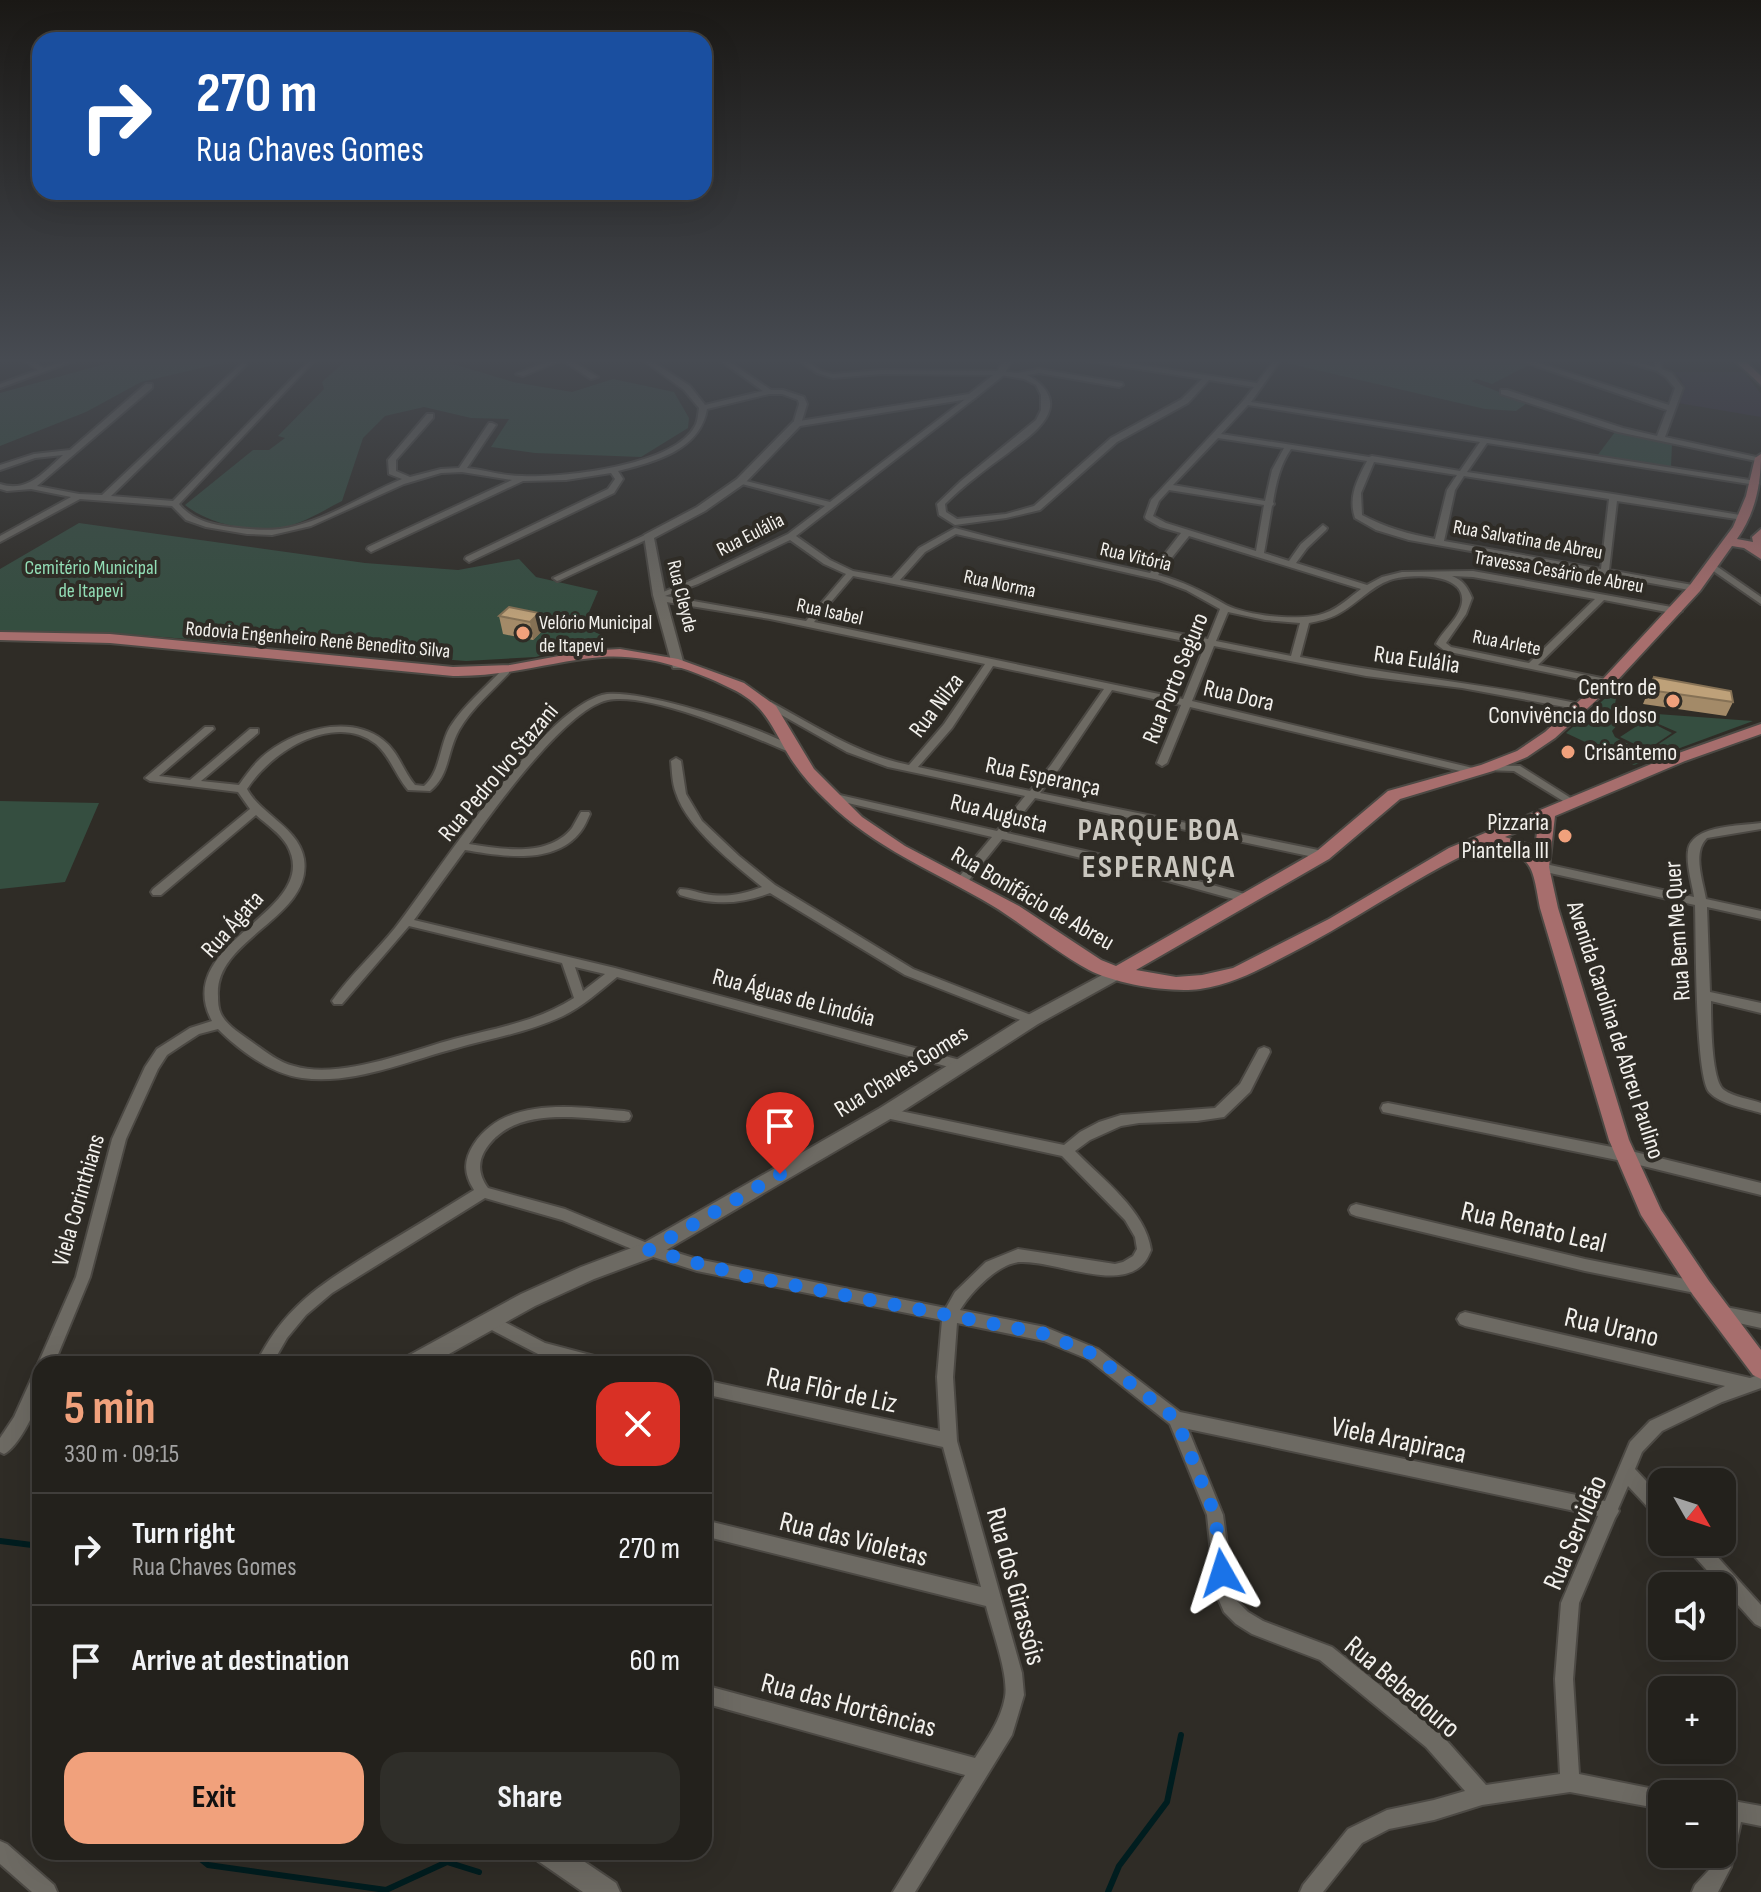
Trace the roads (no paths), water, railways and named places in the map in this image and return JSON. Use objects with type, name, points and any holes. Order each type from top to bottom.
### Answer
[{"type":"main road","points":[[1117,973],[1323,855],[1394,795],[1482,770],[1522,754],[1550,735],[1608,682],[1677,611],[1712,566],[1743,518],[1761,459]]},
{"type":"main road","points":[[1761,533],[1758,537],[1761,554]]},
{"type":"main road","points":[[1730,542],[1748,545],[1761,554]]},
{"type":"main road","name":"Rodovia Engenheiro Renê Benedito Silva","points":[[0,636],[162,644],[329,663],[457,672],[506,671],[605,653],[652,658],[678,665]]},
{"type":"main road","name":"Rua Bonifácio de Abreu","points":[[678,665],[736,685],[767,704],[788,733],[793,750],[831,796],[854,818],[886,841],[919,862],[962,881],[1095,965],[1117,973],[1176,984],[1202,982],[1238,973],[1335,923],[1455,852],[1679,758],[1761,729]]},
{"type":"main road","name":"Avenida Carolina de Abreu Paulino","points":[[1547,814],[1541,867],[1549,908],[1593,1058],[1627,1156],[1652,1215],[1701,1288],[1761,1368]]},
{"type":"main road","points":[[1491,838],[1524,849],[1541,867]]},
{"type":"street","points":[[31,487],[80,446]]},
{"type":"street","points":[[105,497],[158,446]]},
{"type":"street","points":[[175,504],[230,446]]},
{"type":"street","points":[[404,446],[392,460],[392,472],[408,479]]},
{"type":"street","points":[[463,468],[478,446]]},
{"type":"street","points":[[2,490],[31,487],[79,496],[175,504],[186,516],[203,524],[276,532],[319,520],[408,479],[463,468],[521,479],[614,471],[673,446]]},
{"type":"street","points":[[557,578],[701,509],[741,481],[775,446]]},
{"type":"street","name":"Rua Eulália","points":[[659,597],[791,536],[907,446]]},
{"type":"street","points":[[955,526],[939,509],[947,497],[1009,446]]},
{"type":"street","points":[[895,580],[922,550],[955,526],[1037,508],[1107,446]]},
{"type":"street","points":[[1206,446],[1150,507],[1149,517],[1187,532],[1367,588]]},
{"type":"street","points":[[1260,553],[1274,469],[1289,446]]},
{"type":"street","points":[[1291,446],[1743,518]]},
{"type":"street","points":[[1439,542],[1448,498],[1480,446]]},
{"type":"street","points":[[1525,446],[1756,483]]},
{"type":"street","points":[[1697,446],[1761,459]]},
{"type":"street","points":[[0,468],[34,456],[73,452]]},
{"type":"street","name":"Rua Salvatina de Abreu","points":[[1372,458],[1355,497],[1358,516],[1394,533],[1695,588]]},
{"type":"street","points":[[469,559],[611,491],[619,479],[614,471]]},
{"type":"street","points":[[371,549],[521,479]]},
{"type":"street","points":[[741,481],[831,505]]},
{"type":"street","points":[[1168,487],[1270,504]]},
{"type":"street","points":[[0,539],[79,496]]},
{"type":"street","points":[[1605,571],[1613,496]]},
{"type":"street","name":"Rua Vitória","points":[[955,526],[1013,548],[1152,576],[1205,593],[1225,608],[1305,620]]},
{"type":"street","points":[[1291,565],[1304,546],[1323,528]]},
{"type":"street","points":[[1152,576],[1187,532]]},
{"type":"street","name":"Rua Norma","points":[[791,536],[827,562],[851,573],[1295,659]]},
{"type":"street","name":"Rua Cleyde","points":[[648,537],[659,597],[678,665]]},
{"type":"street","points":[[1498,578],[1506,554]]},
{"type":"street","points":[[1712,566],[1761,601]]},
{"type":"street","name":"Travessa Cesário de Abreu","points":[[1435,575],[1457,572],[1498,578],[1677,611]]},
{"type":"street","points":[[807,625],[851,573]]},
{"type":"street","points":[[1295,659],[1305,620],[1318,619],[1344,606],[1393,573],[1435,575]]},
{"type":"street","name":"Rua Arlete","points":[[1435,575],[1456,581],[1466,593],[1467,601],[1459,620],[1441,644],[1448,649],[1608,682]]},
{"type":"street","name":"Rua Isabel","points":[[659,597],[694,601],[991,662]]},
{"type":"street","points":[[1532,665],[1602,597]]},
{"type":"street","name":"Rua Porto Seguro","points":[[1162,763],[1225,608]]},
{"type":"street","name":"Rua Eulália","points":[[1295,659],[1581,707]]},
{"type":"street","name":"Rua Dora","points":[[991,662],[1482,770],[1516,768]]},
{"type":"street","name":"Rua Nilza","points":[[911,769],[948,726],[991,662]]},
{"type":"street","points":[[242,789],[259,764],[285,746],[313,734],[346,731],[375,738],[388,751],[406,783],[412,788],[426,789],[438,779],[448,740],[458,725],[506,671]]},
{"type":"street","points":[[962,881],[1034,794],[1109,688]]},
{"type":"street","name":"Rua Pedro Ivo Stazani","points":[[338,1001],[407,922],[461,846],[559,727],[589,701],[623,697],[667,706],[719,721],[793,750]]},
{"type":"street","name":"Rua Esperança","points":[[767,704],[851,750],[911,769],[1323,855]]},
{"type":"street","points":[[209,729],[150,775],[154,780],[242,789]]},
{"type":"street","points":[[191,784],[254,731]]},
{"type":"street","points":[[1522,754],[1516,768],[1572,802]]},
{"type":"street","points":[[676,761],[681,794],[698,823],[771,888],[909,972],[1032,1020]]},
{"type":"street","points":[[157,892],[256,809],[247,801],[242,789]]},
{"type":"street","name":"Rua Augusta","points":[[831,796],[1111,861],[1248,899]]},
{"type":"street","name":"Rua Ágata","points":[[219,1024],[211,1005],[210,987],[217,969],[298,880],[300,867],[290,840],[256,809]]},
{"type":"street","points":[[461,846],[502,852],[540,851],[567,839],[585,814]]},
{"type":"street","name":"Rua Bem Me Quer","points":[[1761,826],[1714,832],[1696,842],[1693,853],[1701,902],[1704,995],[1712,1086],[1721,1095],[1761,1108]]},
{"type":"street","points":[[1541,867],[1761,915]]},
{"type":"street","points":[[684,892],[716,901],[732,901],[771,888]]},
{"type":"street","name":"Rua Águas de Lindóia","points":[[407,922],[615,972],[960,1065]]},
{"type":"street","points":[[567,961],[580,999]]},
{"type":"street","points":[[219,1024],[285,1069],[318,1074],[367,1066],[533,1023],[580,999],[615,972]]},
{"type":"street","name":"Rua Chaves Gomes","points":[[428,1356],[584,1274],[649,1250],[886,1113],[1032,1020],[1117,973]]},
{"type":"street","points":[[1704,995],[1761,1008]]},
{"type":"street","name":"Viela Corinthians","points":[[49,1356],[83,1277],[119,1139],[162,1052],[195,1031],[219,1024]]},
{"type":"street","points":[[1066,1151],[1087,1132],[1110,1121],[1219,1113],[1245,1088],[1264,1052]]},
{"type":"street","points":[[1388,1108],[1627,1156],[1761,1189]]},
{"type":"street","points":[[269,1356],[301,1310],[327,1288],[483,1192],[475,1182],[472,1161],[485,1138],[509,1121],[564,1113],[624,1116]]},
{"type":"street","points":[[886,1113],[1066,1151],[1130,1216],[1142,1236],[1144,1250],[1138,1260],[1115,1270],[1034,1255],[1003,1259],[975,1280],[950,1314]]},
{"type":"street","name":"Rua Bebedouro","points":[[483,1192],[565,1215],[649,1250],[746,1276],[950,1314],[1070,1342],[1093,1354],[1176,1419],[1215,1515],[1224,1591],[1230,1606],[1258,1628],[1326,1653],[1433,1740],[1482,1795]]},
{"type":"street","name":"Rua Renato Leal","points":[[1356,1210],[1585,1265],[1701,1288]]},
{"type":"street","points":[[1721,1313],[1761,1321]]},
{"type":"street","name":"Rua dos Girassóis","points":[[903,1892],[1005,1728],[1015,1695],[1013,1673],[949,1441],[945,1377],[950,1314]]},
{"type":"street","name":"Rua Urano","points":[[1465,1319],[1754,1382]]},
{"type":"street","points":[[491,1322],[542,1349],[568,1356]]},
{"type":"street","name":"Rua Servidão","points":[[1570,1782],[1564,1679],[1570,1603],[1636,1447],[1656,1426],[1754,1382]]},
{"type":"street","name":"Rua Flôr de Liz","points":[[712,1389],[949,1441]]},
{"type":"street","points":[[4,1446],[32,1396]]},
{"type":"street","name":"Viela Arapiraca","points":[[1176,1419],[1611,1511]]},
{"type":"street","points":[[1627,1473],[1648,1495]]},
{"type":"street","name":"Rua das Violetas","points":[[712,1530],[992,1599]]},
{"type":"street","points":[[1706,1556],[1761,1618]]},
{"type":"street","name":"Rua das Hortências","points":[[712,1696],[979,1769]]},
{"type":"street","points":[[1310,1892],[1355,1836],[1387,1820],[1482,1795],[1570,1782],[1648,1796]]},
{"type":"street","points":[[1736,1811],[1761,1816]]},
{"type":"street","points":[[0,1851],[47,1892]]},
{"type":"street","points":[[559,1860],[607,1892]]},
{"type":"street","points":[[1702,1892],[1710,1888],[1719,1868]]},
{"type":"waterway","points":[[0,1541],[32,1545]]},
{"type":"waterway","points":[[1108,1892],[1119,1866],[1167,1802],[1181,1735]]},
{"type":"waterway","points":[[202,1860],[208,1865],[386,1890],[447,1862],[479,1872]]},
{"type":"place","name":"Velório Municipal de Itapevi","points":[[523,633]]},
{"type":"place","name":"Centro de Convivência do Idoso","points":[[1673,701]]},
{"type":"place","name":"Crisântemo","points":[[1568,752]]},
{"type":"place","name":"Pizzaria Piantella III","points":[[1565,836]]},
{"type":"district","name":"PARQUE BOA ESPERANÇA","points":[[1159,848]]},
{"type":"park label","name":"Cemitério Municipal de Itapevi","points":[[91,578]]}]
